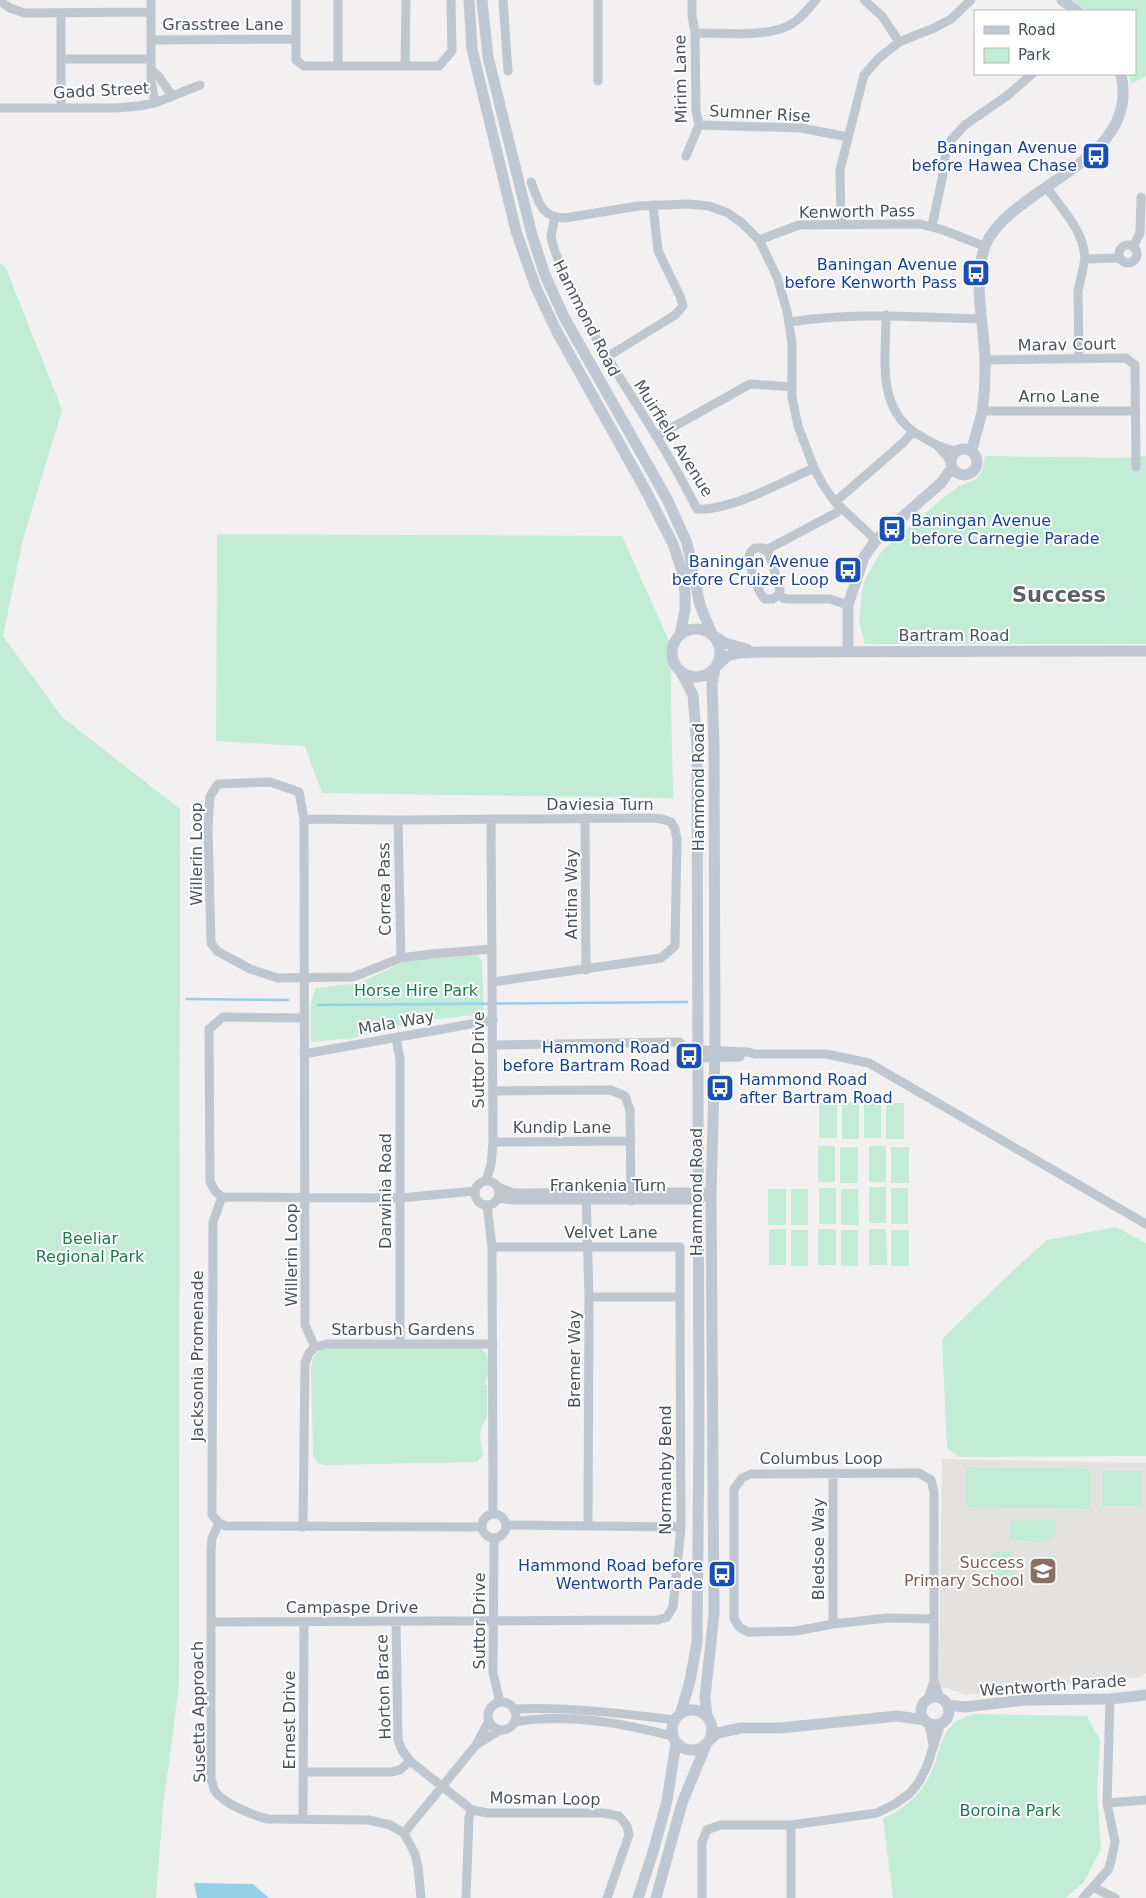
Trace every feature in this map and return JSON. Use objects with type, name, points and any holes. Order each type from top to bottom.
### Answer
[{"type":"main road","name":"Hammond Road","points":[[469,0],[472,49],[516,231],[536,288],[557,332],[646,491],[672,544],[682,571],[684,610],[680,635]]},
{"type":"main road","name":"Hammond Road","points":[[482,0],[488,57],[532,236],[544,275],[564,317],[667,499],[687,543],[700,604],[712,634]]},
{"type":"main road","points":[[1062,0],[1076,10]]},
{"type":"main road","points":[[848,651],[848,604],[864,557],[876,540],[941,483],[975,434],[982,411],[985,360],[981,319],[980,266],[984,246],[1000,223],[1047,188],[1109,136],[1118,121],[1123,104],[1124,94],[1121,75]]},
{"type":"main road","points":[[699,629],[712,634],[720,648],[721,657],[717,666],[706,676],[697,678],[689,676],[681,672],[676,666],[672,658],[672,650],[680,635],[686,631],[699,629]]},
{"type":"main road","name":"Bartram Road","points":[[712,634],[725,643],[761,652]]},
{"type":"main road","name":"Bartram Road","points":[[717,666],[727,656],[739,653],[761,652],[1146,651]]},
{"type":"main road","name":"Hammond Road","points":[[656,1898],[682,1803],[708,1742],[711,1730],[705,1697],[714,1614],[711,1193],[714,1055],[714,747],[712,684],[717,666]]},
{"type":"main road","name":"Hammond Road","points":[[638,1898],[667,1801],[674,1739],[671,1730],[690,1681],[696,1642],[699,1431],[697,747],[693,694],[681,672]]},
{"type":"main road","name":"Wentworth Parade","points":[[944,1710],[1025,1700],[1110,1699],[1145,1694]]},
{"type":"main road","points":[[674,1739],[684,1748],[691,1750],[698,1749],[717,1733],[741,1728],[780,1728],[897,1716],[927,1722],[944,1710],[932,1697],[925,1703],[897,1716]]},
{"type":"main road","points":[[925,1703],[922,1714],[927,1722]]},
{"type":"main road","points":[[678,1716],[692,1710],[700,1711],[708,1719],[741,1728]]},
{"type":"street","points":[[151,0],[151,80],[155,103]]},
{"type":"street","points":[[296,0],[296,60],[304,66],[440,66],[452,51],[451,0]]},
{"type":"street","points":[[338,0],[338,66]]},
{"type":"street","points":[[405,66],[406,0]]},
{"type":"street","points":[[503,0],[508,71]]},
{"type":"street","points":[[598,0],[598,81]]},
{"type":"street","name":"Mirim Lane","points":[[686,156],[699,125],[696,111],[695,34],[692,0]]},
{"type":"street","points":[[695,34],[775,31],[800,19],[816,0]]},
{"type":"street","points":[[864,0],[882,16],[899,42]]},
{"type":"street","points":[[841,224],[840,170],[864,75],[879,58],[899,42],[934,28],[951,18],[971,0]]},
{"type":"street","points":[[0,1],[10,8],[24,13],[151,12]]},
{"type":"street","points":[[61,13],[61,108]]},
{"type":"street","name":"Grasstree Lane","points":[[151,40],[296,39]]},
{"type":"street","points":[[61,59],[151,58]]},
{"type":"street","points":[[152,70],[172,96]]},
{"type":"street","points":[[932,226],[946,152],[951,140],[965,125],[1008,95],[1031,75]]},
{"type":"street","name":"Gadd Street","points":[[0,108],[116,108],[155,103],[200,85]]},
{"type":"street","name":"Sumner Rise","points":[[699,125],[801,128],[848,137]]},
{"type":"street","points":[[532,182],[543,211],[555,218],[565,218],[622,207],[688,204],[709,206],[728,213],[742,223],[759,240],[777,277],[790,322],[792,397],[798,426],[814,468],[823,486],[838,505],[876,540]]},
{"type":"street","points":[[1047,188],[1079,234],[1084,250],[1085,259],[1078,291],[1079,358]]},
{"type":"street","points":[[1133,247],[1140,233],[1141,197]]},
{"type":"street","points":[[607,357],[675,315],[683,306],[658,251],[653,205]]},
{"type":"street","name":"Muirfield Avenue","points":[[555,218],[551,235],[554,249],[587,325],[657,436],[698,509],[706,509],[750,497],[814,468]]},
{"type":"street","name":"Kenworth Pass","points":[[759,240],[799,225],[920,224],[932,226],[984,246]]},
{"type":"street","points":[[1129,245],[1133,247],[1137,255],[1133,262],[1125,263],[1120,258],[1119,252],[1123,247],[1129,245]]},
{"type":"street","points":[[1085,259],[1120,258]]},
{"type":"street","points":[[790,322],[837,316],[886,315],[981,319]]},
{"type":"street","points":[[886,315],[887,391],[890,404],[896,415],[912,432],[959,459]]},
{"type":"street","name":"Marav Court","points":[[985,360],[1126,358],[1134,365],[1136,466]]},
{"type":"street","points":[[657,436],[750,384],[792,387]]},
{"type":"street","name":"Arno Lane","points":[[982,411],[1135,411]]},
{"type":"street","points":[[766,550],[836,513],[838,505],[904,442],[912,432]]},
{"type":"street","points":[[755,548],[766,550],[769,554],[780,590],[779,594],[770,600],[762,597],[760,594],[749,559],[750,554],[755,548]]},
{"type":"street","points":[[779,594],[783,598],[788,599],[830,599],[848,604]]},
{"type":"street","name":"Willerin Loop","points":[[304,979],[277,978],[250,969],[217,951],[211,943],[208,827],[210,796],[218,784],[270,782],[298,792],[304,818],[305,1325],[315,1347]]},
{"type":"street","name":"Daviesia Turn","points":[[304,818],[398,820],[662,818],[671,822],[675,829],[676,839],[676,946],[661,958],[492,982]]},
{"type":"street","name":"Antina Way","points":[[585,818],[586,970]]},
{"type":"street","name":"Suttor Drive","points":[[486,1181],[491,1165],[493,1142],[491,819]]},
{"type":"street","name":"Correa Pass","points":[[398,820],[401,958]]},
{"type":"street","points":[[304,979],[353,977],[401,958],[492,949]]},
{"type":"street","points":[[304,1018],[222,1017],[209,1030],[210,1181],[215,1191],[222,1197],[306,1198],[400,1198],[475,1191]]},
{"type":"street","name":"Mala Way","points":[[304,1054],[493,1020]]},
{"type":"street","name":"Darwinia Road","points":[[396,1038],[400,1059],[400,1344]]},
{"type":"street","points":[[493,1045],[680,1042]]},
{"type":"street","points":[[698,1054],[748,1057],[755,1054],[826,1054],[868,1063],[1146,1224]]},
{"type":"street","points":[[493,1091],[611,1090],[624,1096],[628,1103],[631,1141],[631,1197]]},
{"type":"street","name":"Kundip Lane","points":[[493,1142],[631,1141]]},
{"type":"street","points":[[486,1181],[493,1182],[498,1187],[499,1192],[498,1198],[494,1203],[487,1205],[478,1201],[475,1191],[478,1185],[486,1181]]},
{"type":"street","name":"Frankenia Turn","points":[[498,1187],[513,1193],[586,1196],[698,1196],[711,1193]]},
{"type":"street","name":"Frankenia Turn","points":[[498,1198],[513,1200],[586,1196]]},
{"type":"street","name":"Bremer Way","points":[[586,1196],[589,1297],[588,1526]]},
{"type":"street","name":"Jacksonia Promenade","points":[[219,1523],[212,1515],[212,1265],[213,1222],[222,1197]]},
{"type":"street","points":[[487,1205],[492,1247],[492,1514]]},
{"type":"street","name":"Velvet Lane","points":[[492,1247],[680,1247],[680,1297]]},
{"type":"street","points":[[589,1297],[680,1297]]},
{"type":"street","name":"Normanby Bend","points":[[492,1622],[658,1620],[667,1617],[673,1607],[681,1527],[680,1297]]},
{"type":"street","name":"Starbush Gardens","points":[[315,1347],[327,1344],[492,1344]]},
{"type":"street","points":[[303,1526],[305,1363],[309,1353],[315,1347]]},
{"type":"street","name":"Bledsoe Way","points":[[833,1473],[833,1624]]},
{"type":"street","name":"Columbus Loop","points":[[934,1619],[887,1618],[833,1624],[796,1631],[748,1632],[739,1628],[734,1618],[734,1489],[742,1478],[751,1474],[919,1473],[930,1480],[934,1492],[934,1619],[934,1681],[944,1710]]},
{"type":"street","points":[[492,1514],[502,1517],[506,1525],[503,1534],[494,1538],[484,1535],[481,1527],[484,1518],[492,1514]]},
{"type":"street","points":[[219,1523],[226,1526],[481,1527]]},
{"type":"street","name":"Susetta Approach","points":[[219,1523],[212,1538],[211,1552],[211,1780],[216,1793],[234,1806],[268,1819],[374,1820],[390,1825],[404,1833]]},
{"type":"street","points":[[506,1525],[681,1527]]},
{"type":"street","name":"Suttor Drive","points":[[494,1538],[493,1673],[500,1702]]},
{"type":"street","name":"Horton Brace","points":[[396,1621],[398,1740],[402,1750],[410,1761],[472,1810]]},
{"type":"street","name":"Campaspe Drive","points":[[211,1622],[492,1622]]},
{"type":"street","name":"Ernest Drive","points":[[303,1819],[304,1622]]},
{"type":"street","name":"Columbus Loop","points":[[925,1703],[934,1681]]},
{"type":"street","points":[[1083,1898],[1108,1870],[1112,1861],[1115,1842],[1107,1803],[1110,1699]]},
{"type":"street","points":[[421,1898],[415,1854],[404,1833],[476,1745],[489,1721],[490,1709],[500,1702],[508,1703],[514,1709],[516,1718],[514,1722],[509,1728],[500,1730],[476,1745]]},
{"type":"street","points":[[514,1709],[550,1708],[678,1716]]},
{"type":"street","points":[[702,1898],[702,1842],[708,1830],[720,1825],[791,1825],[862,1816],[877,1813],[895,1804],[910,1793],[919,1782],[934,1746],[944,1710]]},
{"type":"street","points":[[514,1722],[533,1719],[576,1719],[643,1728],[674,1739]]},
{"type":"street","points":[[489,1721],[493,1727],[500,1730]]},
{"type":"street","points":[[927,1722],[934,1746]]},
{"type":"street","points":[[303,1772],[391,1772],[400,1770],[410,1761]]},
{"type":"street","points":[[1107,1803],[1146,1800]]},
{"type":"street","points":[[466,1898],[469,1817],[472,1810]]},
{"type":"street","name":"Mosman Loop","points":[[472,1810],[487,1813],[603,1813],[619,1816],[627,1826],[629,1835],[607,1898]]},
{"type":"street","points":[[791,1825],[791,1898]]},
{"type":"street","points":[[1093,1887],[1115,1898]]},
{"type":"shaded area","name":"Success Primary School","points":[[942,1459],[1146,1463],[1146,1673],[1141,1677],[967,1695],[939,1686]]},
{"type":"green space","points":[[1073,0],[1146,0],[1146,76],[1131,84],[1129,75],[1136,75],[1136,10],[1085,10]]},
{"type":"green space","name":"Beeliar Regional Park","points":[[0,263],[6,268],[62,410],[23,539],[3,636],[62,717],[180,809],[179,1686],[163,1807],[156,1898],[0,1898]]},
{"type":"green space","points":[[985,456],[1119,458],[1146,456],[1146,644],[865,644],[859,622],[862,591],[865,579],[881,552],[944,497],[959,486],[977,479],[983,469]]},
{"type":"green space","points":[[217,534],[622,536],[670,643],[673,798],[322,793],[305,746],[216,741]]},
{"type":"green space","name":"Horse Hire Park","points":[[478,955],[482,961],[484,1014],[419,1021],[354,1038],[311,1042],[311,1008],[316,988],[360,983],[408,960]]},
{"type":"green space","points":[[819,1102],[837,1102],[837,1138],[819,1138]]},
{"type":"green space","points":[[864,1102],[881,1102],[881,1138],[864,1138]]},
{"type":"green space","points":[[842,1103],[859,1103],[859,1139],[842,1139]]},
{"type":"green space","points":[[886,1103],[904,1103],[904,1139],[886,1139]]},
{"type":"green space","points":[[818,1146],[835,1146],[835,1182],[818,1182]]},
{"type":"green space","points":[[869,1146],[886,1146],[886,1182],[869,1182]]},
{"type":"green space","points":[[840,1147],[858,1147],[858,1183],[840,1183]]},
{"type":"green space","points":[[891,1147],[909,1147],[909,1183],[891,1183]]},
{"type":"green space","points":[[869,1187],[886,1187],[886,1223],[869,1223]]},
{"type":"green space","points":[[819,1188],[836,1188],[836,1224],[819,1224]]},
{"type":"green space","points":[[891,1188],[908,1188],[908,1224],[891,1224]]},
{"type":"green space","points":[[768,1189],[786,1189],[786,1225],[768,1225]]},
{"type":"green space","points":[[791,1189],[808,1189],[808,1225],[791,1225]]},
{"type":"green space","points":[[841,1189],[858,1189],[859,1225],[841,1225]]},
{"type":"green space","points":[[1116,1227],[1146,1243],[1146,1456],[959,1457],[947,1448],[942,1339],[1047,1240]]},
{"type":"green space","points":[[769,1229],[786,1229],[786,1265],[769,1265]]},
{"type":"green space","points":[[818,1229],[836,1229],[836,1265],[818,1265]]},
{"type":"green space","points":[[869,1229],[886,1229],[887,1265],[869,1265]]},
{"type":"green space","points":[[791,1230],[808,1230],[808,1266],[791,1266]]},
{"type":"green space","points":[[841,1230],[858,1230],[858,1266],[841,1266]]},
{"type":"green space","points":[[891,1230],[909,1230],[909,1266],[891,1266]]},
{"type":"green space","points":[[478,1346],[487,1354],[489,1371],[484,1386],[487,1384],[487,1418],[480,1436],[483,1455],[477,1462],[325,1465],[318,1463],[313,1455],[311,1367],[314,1357],[320,1350],[327,1347]]},
{"type":"green space","points":[[966,1467],[1091,1469],[1090,1509],[965,1507]]},
{"type":"green space","points":[[1103,1471],[1142,1471],[1142,1506],[1102,1506]]},
{"type":"green space","points":[[1056,1520],[1056,1533],[1047,1543],[1010,1539],[1011,1521]]},
{"type":"green space","points":[[992,1552],[1013,1552],[1013,1579],[993,1579]]},
{"type":"green space","name":"Boroina Park","points":[[972,1714],[1087,1716],[1100,1740],[1097,1790],[1101,1849],[1084,1882],[1066,1898],[893,1898],[883,1818],[902,1808],[917,1795],[933,1770],[946,1733],[956,1722]]},
{"type":"water","points":[[194,1883],[253,1884],[269,1898],[197,1898]]},
{"type":"waterway","points":[[187,999],[288,1000]]},
{"type":"waterway","points":[[318,1005],[687,1002]]},
{"type":"place","name":"Baningan Avenue before Hawea Chase","points":[[1096,156]]},
{"type":"place","name":"Baningan Avenue before Kenworth Pass","points":[[976,273]]},
{"type":"place","name":"Baningan Avenue before Carnegie Parade","points":[[892,529]]},
{"type":"place","name":"Baningan Avenue before Cruizer Loop","points":[[848,570]]},
{"type":"place","name":"Hammond Road before Bartram Road","points":[[689,1056]]},
{"type":"place","name":"Hammond Road after Bartram Road","points":[[720,1088]]},
{"type":"place","name":"Success Primary School","points":[[1043,1571]]},
{"type":"place","name":"Hammond Road before Wentworth Parade","points":[[722,1574]]},
{"type":"district","name":"Success","points":[[1059,595]]}]
